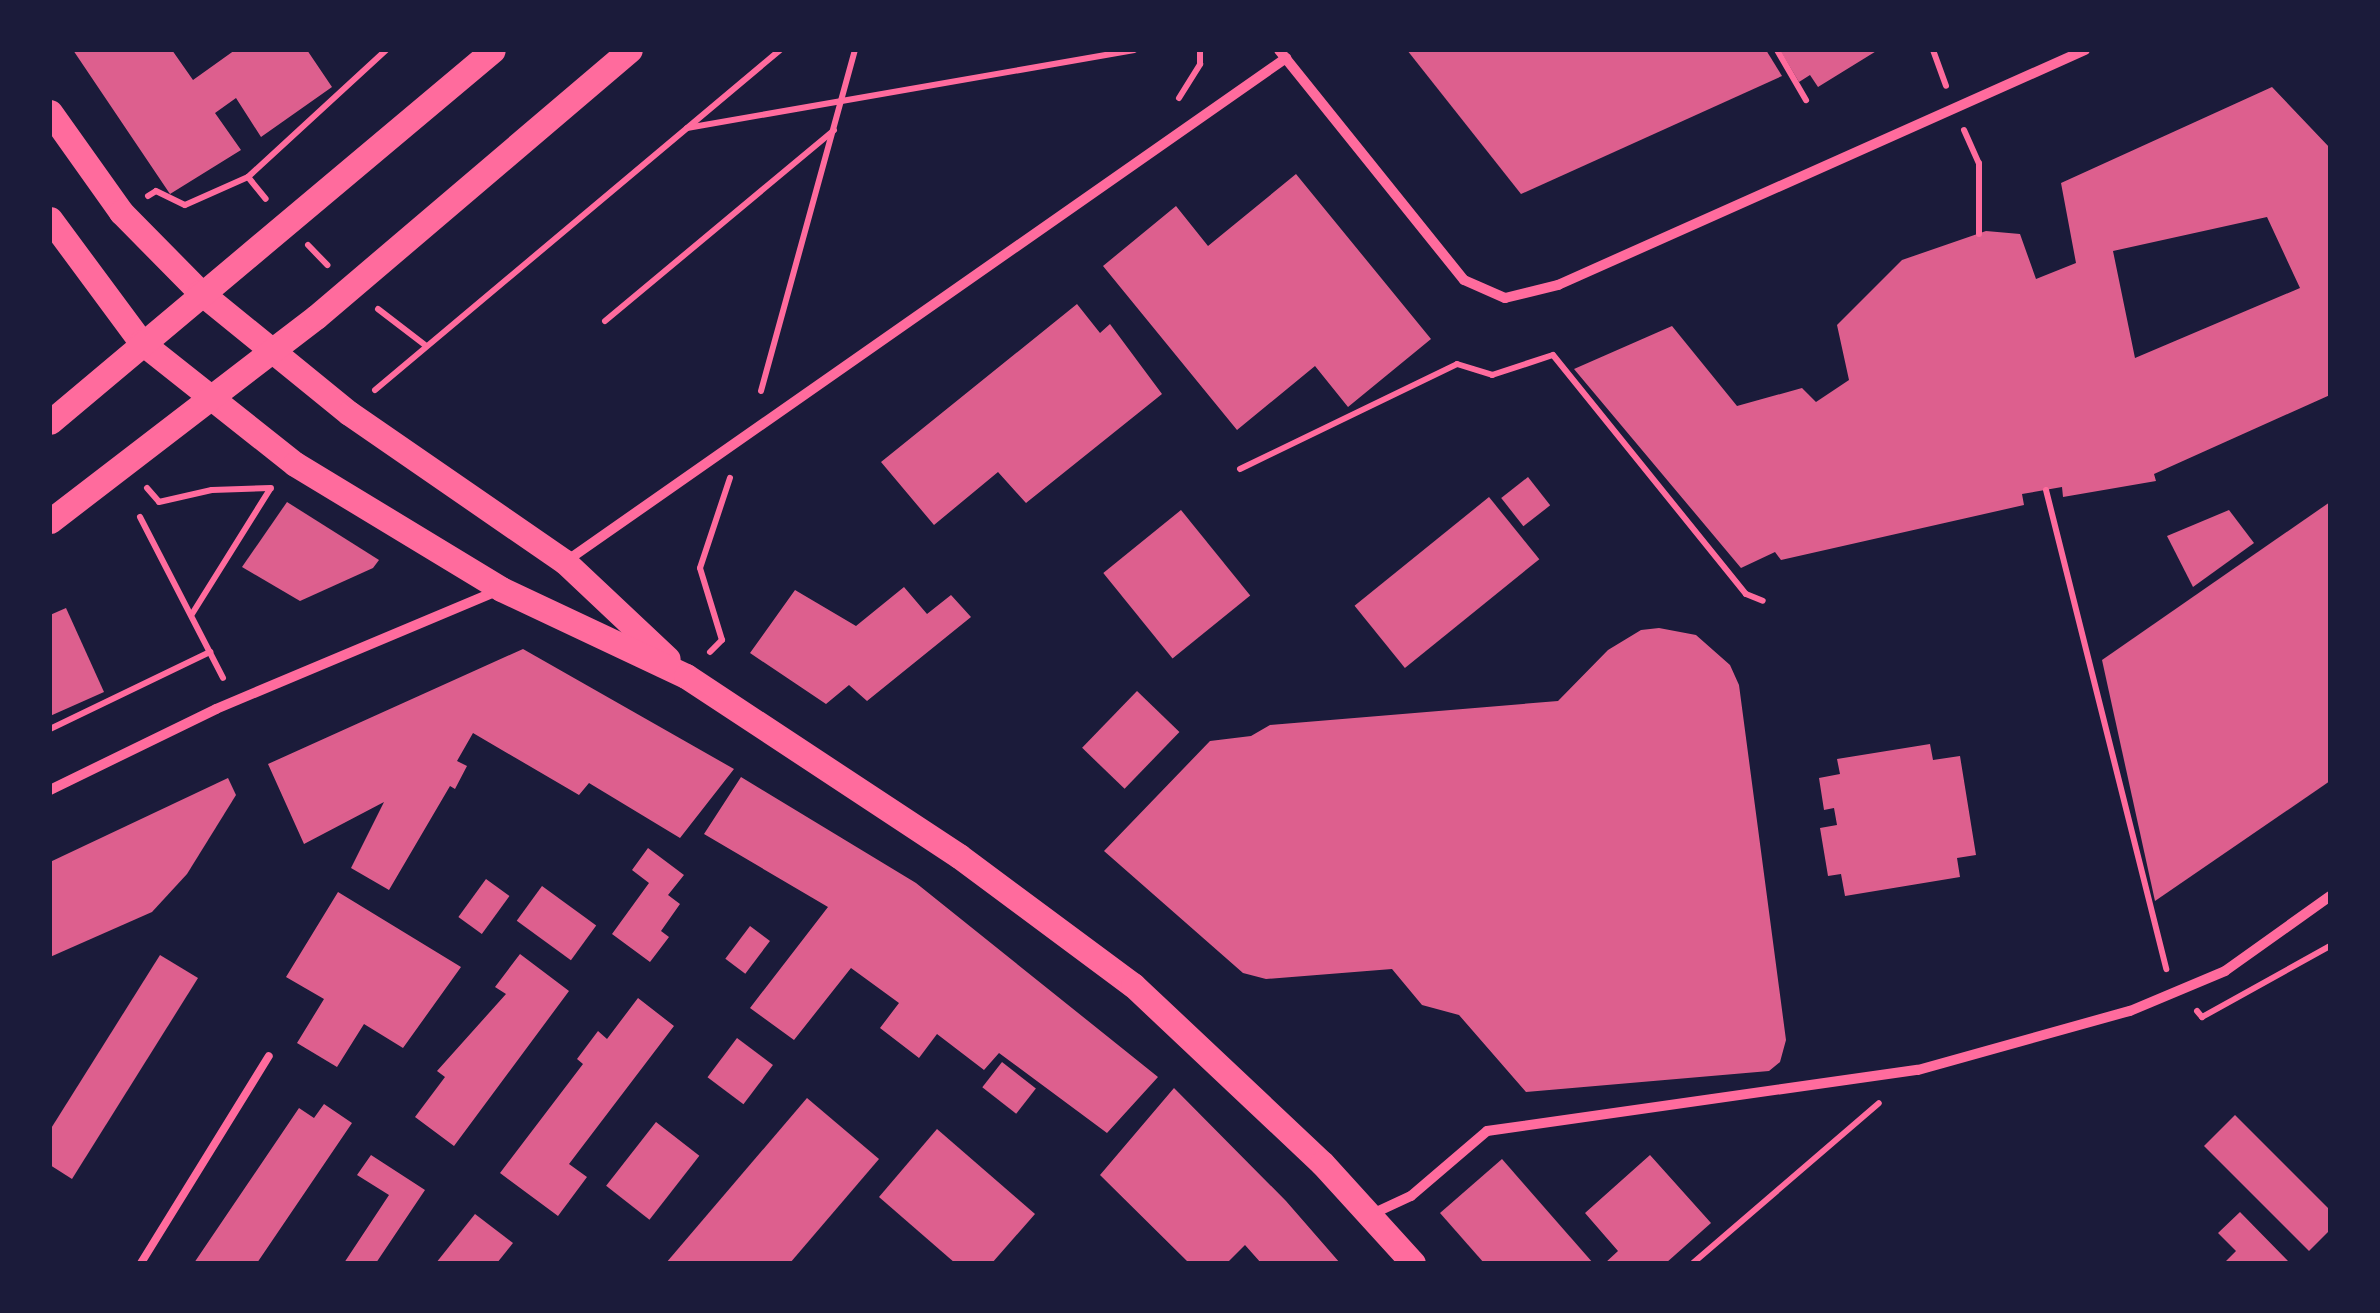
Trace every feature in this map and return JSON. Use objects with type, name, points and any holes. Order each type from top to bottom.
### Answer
[{"type":"main road","points":[[50,422],[200,292],[493,50]]},
{"type":"main road","points":[[50,522],[272,353],[630,50]]},
{"type":"main road","points":[[50,112],[121,212],[200,292],[349,414],[565,562],[686,676]]},
{"type":"main road","points":[[50,219],[141,342],[208,400],[295,464],[501,589],[686,676],[959,856],[1133,984],[1226,1069],[1413,1263]]},
{"type":"street","points":[[565,562],[1282,54],[1464,280],[1505,298],[1594,270],[2086,50]]},
{"type":"street","points":[[50,790],[235,701],[501,589]]},
{"type":"street","points":[[1369,1216],[1411,1196],[1487,1131],[1706,1104],[1918,1070],[2042,1039],[2182,992],[2225,971],[2330,896]]},
{"type":"lane","points":[[141,1263],[269,1056]]},
{"type":"path","points":[[121,212],[156,191],[185,205],[248,177],[386,50]]},
{"type":"path","points":[[349,414],[780,50]]},
{"type":"path","points":[[686,676],[722,640],[700,568],[745,436],[855,50]]},
{"type":"path","points":[[683,128],[1134,50]]},
{"type":"path","points":[[1776,50],[1806,100]]},
{"type":"path","points":[[1933,50],[1978,163],[1979,234]]},
{"type":"path","points":[[605,321],[834,130]]},
{"type":"path","points":[[1240,469],[1458,364],[1492,375],[1553,355],[1746,594],[1764,600]]},
{"type":"path","points":[[191,615],[270,489],[295,464]]},
{"type":"path","points":[[159,502],[212,490],[270,489]]},
{"type":"path","points":[[2046,490],[2167,972],[2202,1016],[2330,946]]},
{"type":"path","points":[[140,518],[235,701]]},
{"type":"path","points":[[50,729],[210,652]]},
{"type":"path","points":[[1693,1263],[1918,1070]]},
{"type":"building","points":[[73,50],[172,50],[193,80],[235,50],[307,50],[332,87],[261,137],[236,98],[215,113],[241,150],[170,194]]},
{"type":"building","points":[[1407,50],[1766,50],[1782,76],[1521,194]]},
{"type":"building","points":[[1780,50],[1878,50],[1818,87],[1810,75],[1799,82]]},
{"type":"building","points":[[2272,87],[2330,148],[2330,395],[2154,474],[2156,481],[2063,497],[2062,487],[2022,494],[2024,505],[1781,560],[1775,552],[1741,568],[1574,369],[1672,326],[1737,406],[1802,388],[1816,402],[1849,380],[1837,325],[1902,260],[1986,231],[2020,234],[2036,279],[2076,263],[2061,183]],"holes":[[[2267,217],[2300,288],[2135,358],[2113,251]]]},
{"type":"building","points":[[1296,174],[1431,339],[1348,407],[1315,366],[1237,430],[1103,266],[1176,206],[1208,246]]},
{"type":"building","points":[[1077,304],[1100,333],[1110,324],[1162,394],[1026,503],[998,472],[934,525],[881,462]]},
{"type":"building","points":[[1528,477],[1550,505],[1523,526],[1501,498]]},
{"type":"building","points":[[1489,497],[1539,559],[1405,668],[1355,606]]},
{"type":"building","points":[[287,502],[379,560],[373,568],[300,601],[242,567]]},
{"type":"building","points":[[2330,502],[2330,781],[2155,901],[2102,660]]},
{"type":"building","points":[[1181,510],[1250,595],[1173,658],[1103,573]]},
{"type":"building","points":[[2229,510],[2254,543],[2193,587],[2167,536]]},
{"type":"building","points":[[904,587],[927,614],[951,595],[971,617],[867,701],[849,685],[826,704],[750,653],[795,590],[856,626]]},
{"type":"building","points":[[66,608],[104,692],[50,716],[50,615]]},
{"type":"building","points":[[1659,628],[1696,635],[1730,665],[1739,685],[1786,1040],[1780,1062],[1769,1071],[1526,1092],[1459,1015],[1422,1005],[1392,969],[1266,979],[1243,973],[1104,851],[1210,741],[1251,736],[1270,725],[1558,701],[1608,650],[1641,630]]},
{"type":"building","points":[[523,649],[734,769],[680,838],[589,783],[579,795],[473,733],[457,761],[467,766],[455,789],[450,786],[389,890],[351,868],[384,802],[304,844],[268,764]]},
{"type":"building","points":[[1137,691],[1179,732],[1125,789],[1082,748]]},
{"type":"building","points":[[1930,744],[1933,760],[1960,756],[1976,855],[1957,858],[1960,877],[1845,896],[1841,874],[1828,876],[1820,828],[1837,825],[1834,808],[1824,810],[1819,778],[1840,774],[1837,759]]},
{"type":"building","points":[[741,777],[916,883],[1158,1077],[1107,1133],[999,1053],[984,1070],[937,1034],[919,1058],[880,1028],[899,1003],[851,968],[794,1040],[750,1008],[828,907],[704,834]]},
{"type":"building","points":[[228,778],[236,795],[187,874],[152,912],[50,957],[50,862]]},
{"type":"building","points":[[648,848],[684,875],[668,895],[680,904],[661,931],[669,937],[650,962],[612,934],[649,883],[632,870]]},
{"type":"building","points":[[486,879],[509,896],[482,934],[458,917]]},
{"type":"building","points":[[542,886],[596,925],[571,960],[517,921]]},
{"type":"building","points":[[338,892],[461,967],[403,1048],[364,1024],[337,1067],[297,1043],[324,999],[286,977]]},
{"type":"building","points":[[750,926],[770,941],[745,974],[725,959]]},
{"type":"building","points":[[520,954],[569,991],[454,1146],[415,1117],[445,1077],[437,1071],[506,994],[495,987]]},
{"type":"building","points":[[160,955],[198,978],[72,1179],[50,1165],[50,1130]]},
{"type":"building","points":[[638,998],[674,1026],[569,1164],[587,1177],[558,1216],[500,1173],[583,1064],[577,1059],[598,1031],[607,1039]]},
{"type":"building","points":[[737,1038],[773,1065],[743,1104],[708,1077]]},
{"type":"building","points":[[1002,1062],[1036,1088],[1016,1114],[982,1087]]},
{"type":"building","points":[[1174,1088],[1286,1201],[1340,1263],[1261,1263],[1245,1245],[1227,1263],[1189,1263],[1100,1175]]},
{"type":"building","points":[[807,1098],[879,1159],[790,1263],[666,1263]]},
{"type":"building","points":[[324,1104],[352,1123],[257,1263],[194,1263],[299,1108],[314,1118]]},
{"type":"building","points":[[2235,1115],[2330,1210],[2330,1230],[2309,1251],[2204,1146]]},
{"type":"building","points":[[656,1122],[699,1156],[649,1220],[606,1186]]},
{"type":"building","points":[[937,1129],[1035,1214],[992,1263],[955,1263],[879,1197]]},
{"type":"building","points":[[371,1155],[425,1190],[376,1263],[344,1263],[389,1195],[357,1175]]},
{"type":"building","points":[[1650,1155],[1711,1223],[1666,1263],[1605,1263],[1618,1251],[1585,1213]]},
{"type":"building","points":[[1502,1159],[1593,1263],[1484,1263],[1440,1213]]},
{"type":"building","points":[[2240,1212],[2290,1263],[2224,1263],[2236,1251],[2218,1233]]},
{"type":"building","points":[[475,1214],[513,1243],[497,1263],[436,1263]]}]
